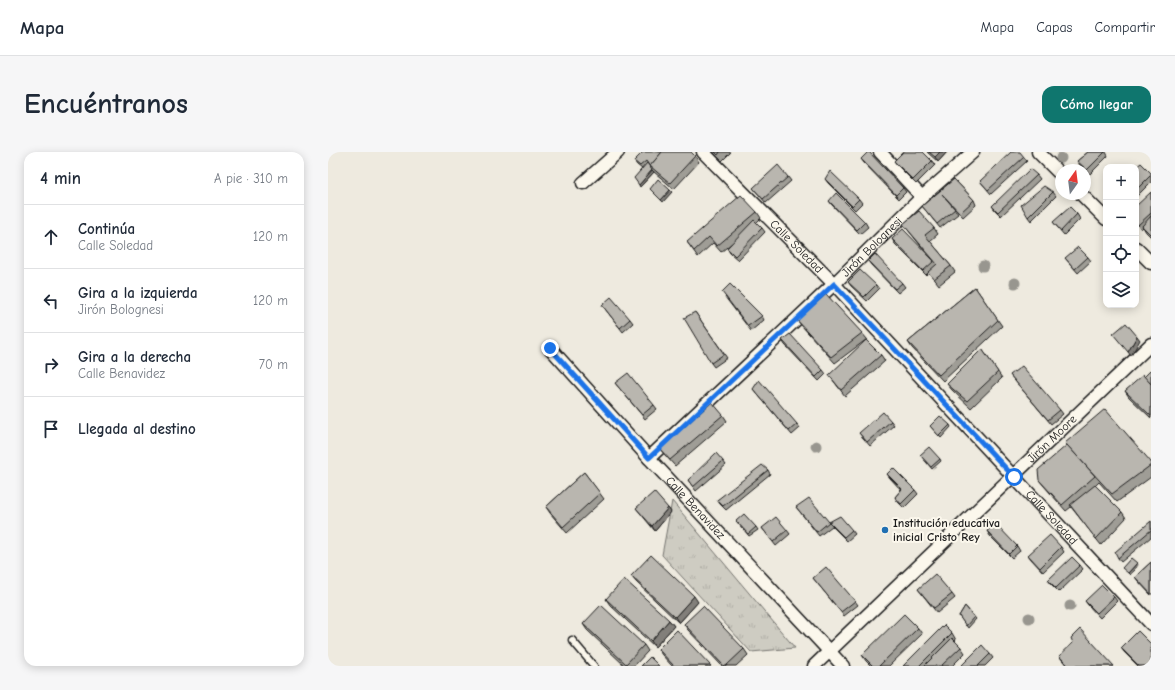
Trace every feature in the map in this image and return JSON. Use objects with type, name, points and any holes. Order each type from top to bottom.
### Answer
[{"type":"street","points":[[583,183],[618,152]]},
{"type":"street","name":"Calle Soledad","points":[[703,152],[834,284],[1151,624]]},
{"type":"street","points":[[880,152],[922,196]]},
{"type":"street","name":"Jirón Bolognesi","points":[[649,458],[834,284],[922,196],[973,152]]},
{"type":"street","points":[[1038,152],[1055,169]]},
{"type":"street","points":[[1087,200],[1103,216]]},
{"type":"street","points":[[1139,251],[1151,263]]},
{"type":"street","name":"Jirón Moore","points":[[814,666],[1014,477],[1151,344]]},
{"type":"street","name":"Calle Benavidez","points":[[550,348],[649,458],[843,666]]},
{"type":"lane","points":[[572,640],[594,666]]},
{"type":"green space","points":[[672,501],[795,648],[751,652],[662,555]]},
{"type":"building","points":[[643,152],[662,152],[650,166],[651,168],[646,161],[640,166],[634,161]]},
{"type":"building","points":[[662,152],[691,152],[695,156],[670,183],[650,166]]},
{"type":"building","points":[[868,152],[903,188],[896,195],[861,159]]},
{"type":"building","points":[[903,152],[923,152],[932,161],[913,180],[894,161]]},
{"type":"building","points":[[929,152],[940,152],[935,157]]},
{"type":"building","points":[[1011,152],[1020,152],[1024,157],[988,190],[980,181]]},
{"type":"building","points":[[1088,152],[1105,152],[1091,166],[1091,164],[1080,164],[1077,161]]},
{"type":"building","points":[[647,163],[652,170],[639,185],[634,178]]},
{"type":"building","points":[[1141,163],[1151,173],[1151,175],[1139,187],[1139,165]]},
{"type":"building","points":[[778,165],[788,177],[763,199],[753,188]]},
{"type":"building","points":[[1030,169],[1037,175],[998,212],[992,206]]},
{"type":"building","points":[[830,171],[859,199],[852,206],[825,179]]},
{"type":"building","points":[[658,179],[670,190],[661,200],[650,189]]},
{"type":"building","points":[[954,179],[974,200],[960,213],[942,194],[955,209],[937,224],[922,206]]},
{"type":"building","points":[[1044,186],[1053,192],[1028,217],[1021,205]]},
{"type":"building","points":[[1151,192],[1151,213],[1139,224],[1139,203]]},
{"type":"building","points":[[836,193],[865,222],[857,230],[829,201]]},
{"type":"building","points":[[741,195],[757,212],[717,246],[709,237],[694,251],[687,242]]},
{"type":"building","points":[[1070,207],[1077,214],[1061,231],[1053,222]]},
{"type":"building","points":[[919,211],[934,228],[925,235],[951,266],[934,279],[928,272],[937,264],[903,224]]},
{"type":"building","points":[[1151,216],[1151,235],[1142,226]]},
{"type":"building","points":[[754,220],[762,228],[735,256],[727,248]]},
{"type":"building","points":[[903,229],[934,261],[923,271],[892,239]]},
{"type":"building","points":[[1078,247],[1088,257],[1075,269],[1065,258]]},
{"type":"building","points":[[875,254],[902,283],[895,289],[868,261]]},
{"type":"building","points":[[860,270],[876,285],[864,297],[848,282]]},
{"type":"building","points":[[730,284],[762,316],[748,326],[722,292]]},
{"type":"building","points":[[975,287],[998,320],[939,375],[908,342]]},
{"type":"building","points":[[826,294],[862,333],[831,357],[796,319]]},
{"type":"building","points":[[611,297],[630,319],[620,328],[602,305]]},
{"type":"building","points":[[695,312],[724,354],[711,363],[684,318]]},
{"type":"building","points":[[1126,323],[1137,336],[1128,352],[1113,334]]},
{"type":"building","points":[[790,334],[823,370],[816,377],[782,340]]},
{"type":"building","points":[[866,340],[881,355],[841,390],[829,375]]},
{"type":"building","points":[[982,349],[998,372],[967,401],[947,384]]},
{"type":"building","points":[[1022,366],[1060,410],[1048,420],[1010,375]]},
{"type":"building","points":[[1151,370],[1151,384],[1144,377]]},
{"type":"building","points":[[628,373],[654,405],[642,415],[615,383]]},
{"type":"building","points":[[1143,375],[1151,384],[1151,416],[1125,391]]},
{"type":"building","points":[[759,380],[797,424],[789,431],[753,389]]},
{"type":"building","points":[[712,402],[723,415],[670,460],[659,448]]},
{"type":"building","points":[[1105,409],[1151,462],[1151,465],[1112,494],[1065,443]]},
{"type":"building","points":[[883,412],[891,421],[867,442],[859,433]]},
{"type":"building","points":[[940,416],[950,425],[939,436],[930,426]]},
{"type":"building","points":[[1067,445],[1095,476],[1062,505],[1039,480],[1038,470]]},
{"type":"building","points":[[929,447],[940,459],[931,467],[920,455]]},
{"type":"building","points":[[716,453],[723,461],[693,487],[688,480]]},
{"type":"building","points":[[762,465],[768,470],[723,506],[717,500]]},
{"type":"building","points":[[893,468],[915,490],[901,504],[895,497],[902,489],[887,474]]},
{"type":"building","points":[[584,472],[600,493],[563,527],[546,507]]},
{"type":"building","points":[[1095,485],[1122,512],[1096,539],[1070,505]]},
{"type":"building","points":[[654,492],[668,508],[652,526],[636,508]]},
{"type":"building","points":[[809,498],[829,522],[817,532],[796,507]]},
{"type":"building","points":[[744,514],[756,527],[748,534],[736,521]]},
{"type":"building","points":[[840,516],[852,530],[844,537],[829,522]]},
{"type":"building","points":[[776,517],[787,530],[773,542],[762,528]]},
{"type":"building","points":[[1151,521],[1151,530],[1118,558],[1115,552]]},
{"type":"building","points":[[996,524],[1017,546],[1009,554],[987,531]]},
{"type":"building","points":[[1050,535],[1061,547],[1040,568],[1028,555]]},
{"type":"building","points":[[651,555],[694,596],[675,617],[631,576]]},
{"type":"building","points":[[1072,557],[1080,565],[1056,588],[1048,580]]},
{"type":"building","points":[[1131,558],[1137,563],[1128,573],[1122,568]]},
{"type":"building","points":[[1151,562],[1151,594],[1135,577]]},
{"type":"building","points":[[826,567],[855,601],[841,612],[813,578]]},
{"type":"building","points":[[935,574],[952,594],[934,608],[918,589]]},
{"type":"building","points":[[624,579],[669,620],[651,641],[606,599]]},
{"type":"building","points":[[1102,585],[1114,597],[1097,613],[1085,601]]},
{"type":"building","points":[[601,605],[644,645],[626,664],[583,624]]},
{"type":"building","points":[[703,606],[744,649],[726,666],[724,666],[684,624]]},
{"type":"building","points":[[965,606],[974,617],[966,626],[959,616]]},
{"type":"building","points":[[904,614],[918,628],[879,666],[873,666],[862,655]]},
{"type":"building","points":[[944,625],[952,633],[919,666],[903,666]]},
{"type":"building","points":[[1080,629],[1114,666],[1069,666],[1059,656],[1073,643],[1071,638]]},
{"type":"building","points":[[677,630],[711,666],[674,666],[658,649]]},
{"type":"building","points":[[1138,631],[1151,644],[1151,666],[1139,666],[1121,648]]},
{"type":"building","points":[[952,638],[961,647],[941,666],[924,666]]},
{"type":"building","points":[[982,645],[990,654],[978,666],[961,666]]},
{"type":"building","points":[[650,657],[659,666],[641,666]]},
{"type":"place","name":"Institución educativa inicial Cristo Rey","points":[[885,530]]},
{"type":"route","points":[[550,348],[649,458],[834,284],[1014,477]]}]
